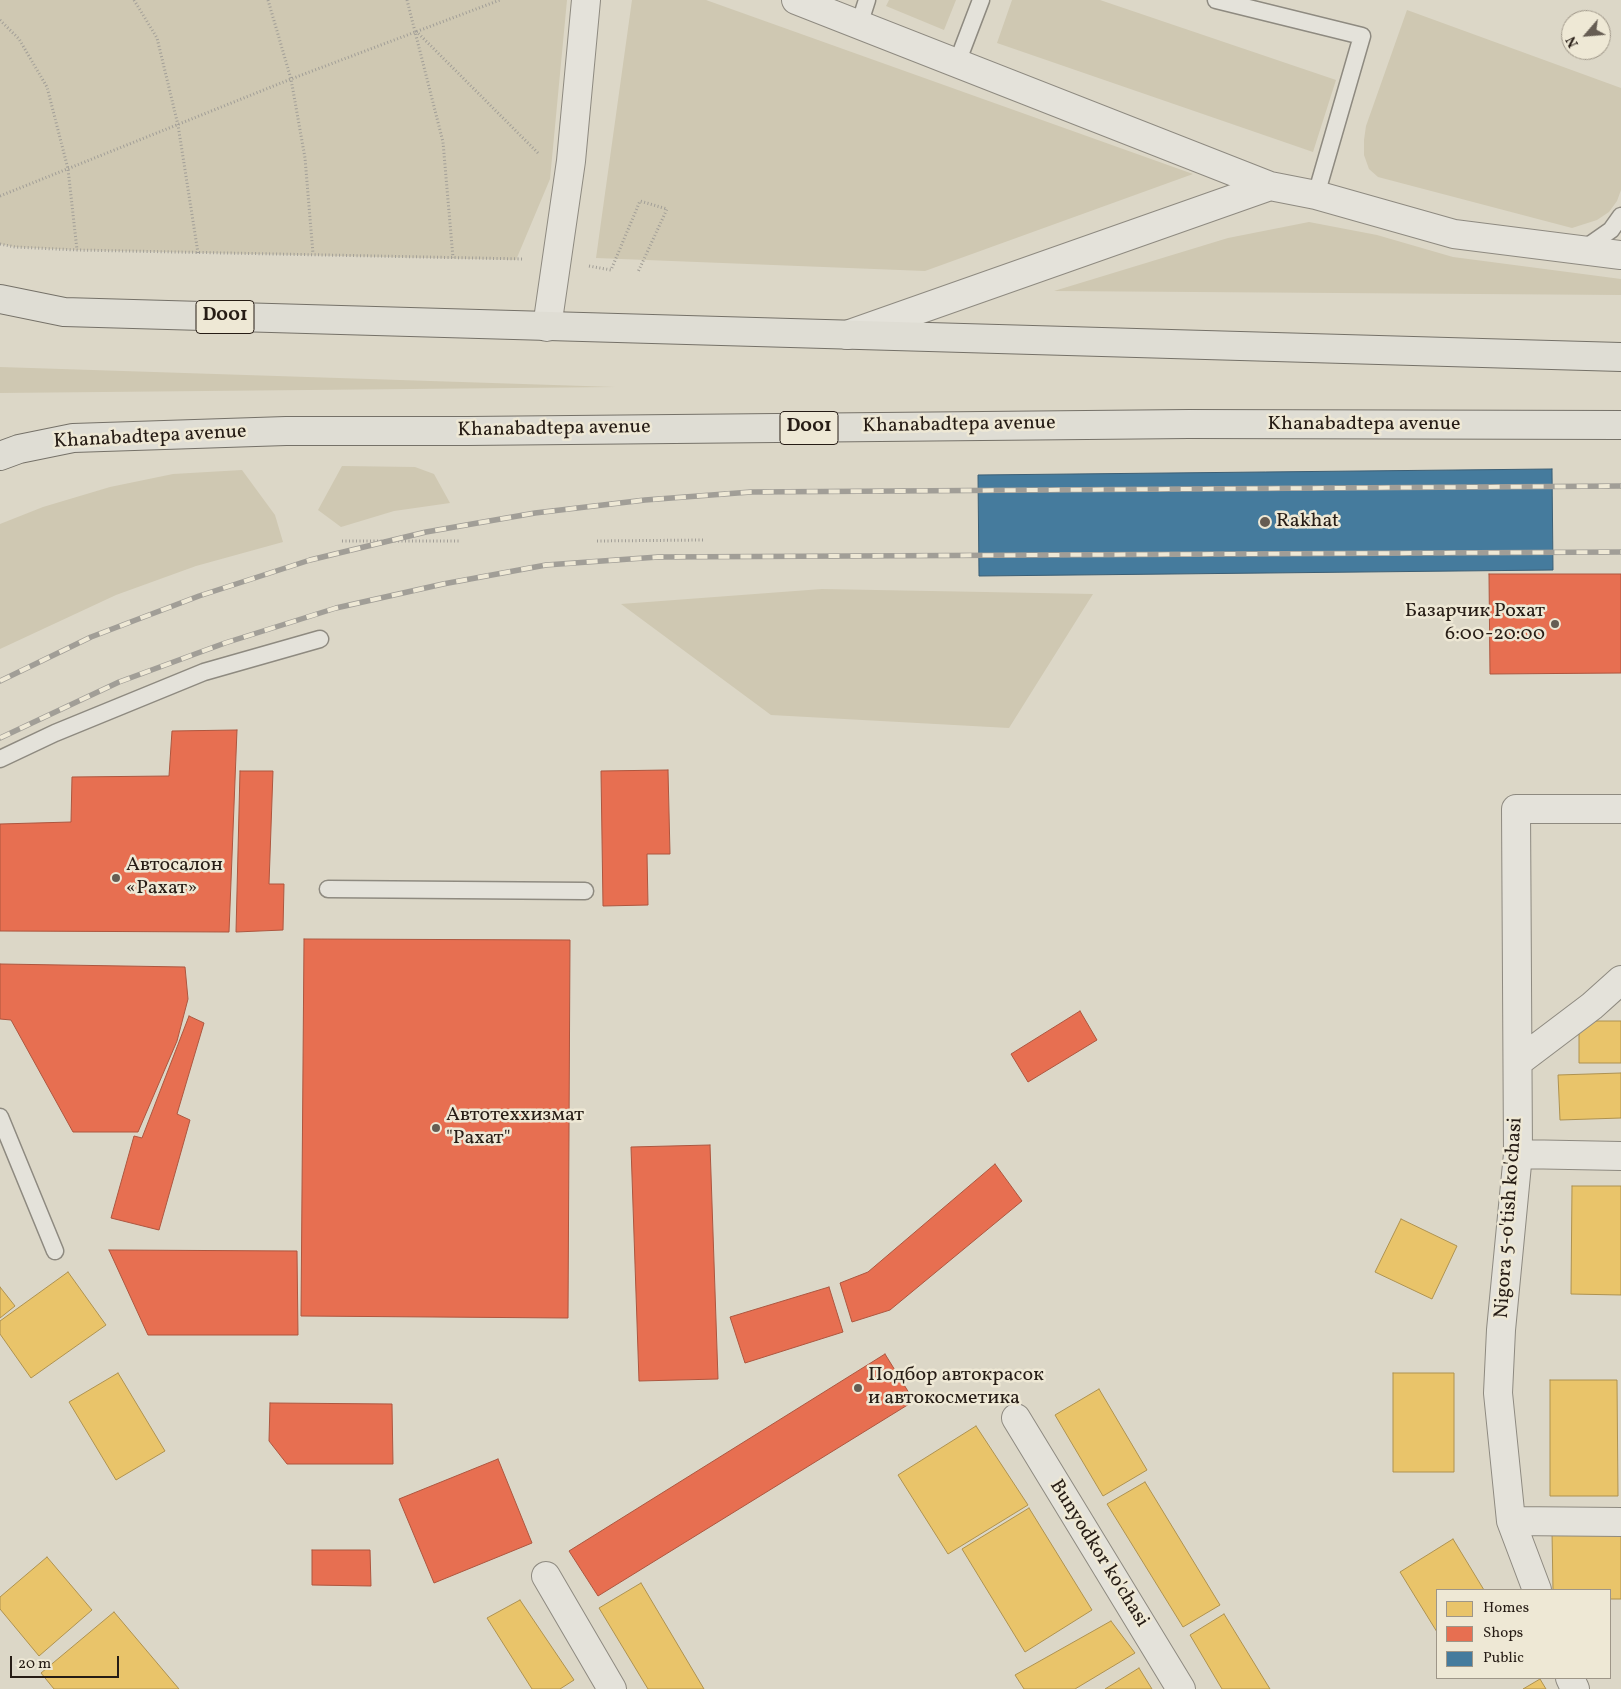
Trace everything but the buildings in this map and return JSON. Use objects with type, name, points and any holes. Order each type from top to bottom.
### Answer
[{"type":"highway","name":"D001","points":[[0,298],[64,312],[1621,357]]},
{"type":"highway","name":"Khanabadtepa avenue","points":[[0,456],[19,449],[73,438],[286,431],[1189,424],[1621,426]]},
{"type":"street","points":[[547,327],[568,184],[586,0]]},
{"type":"street","points":[[796,0],[863,12],[957,63],[1270,186],[1316,195],[1454,234],[1580,252],[1621,255]]},
{"type":"street","points":[[847,335],[1270,186]]},
{"type":"street","name":"Nigora 5-o'tish ko'chasi","points":[[1537,1589],[1512,1521],[1498,1393],[1518,1154],[1516,809],[1621,809]]},
{"type":"street","points":[[1518,1062],[1592,1006],[1621,980]]},
{"type":"street","points":[[1518,1154],[1621,1156]]},
{"type":"street","name":"Bunyodkor ko'chasi","points":[[1016,1418],[1182,1689]]},
{"type":"street","points":[[1512,1521],[1621,1522]]},
{"type":"street","points":[[546,1576],[612,1689]]},
{"type":"lane","points":[[957,63],[982,0]]},
{"type":"lane","points":[[1216,0],[1362,36],[1316,195]]},
{"type":"lane","points":[[1580,252],[1611,230],[1621,216]]},
{"type":"lane","points":[[0,759],[55,733],[204,672],[320,639]]},
{"type":"lane","points":[[328,889],[585,891]]},
{"type":"lane","points":[[0,1116],[55,1251]]},
{"type":"path","points":[[134,0],[157,38],[178,125],[198,253]]},
{"type":"path","points":[[268,0],[290,79],[305,158],[313,254]]},
{"type":"path","points":[[407,0],[443,142],[453,258]]},
{"type":"path","points":[[0,196],[290,79],[500,0]]},
{"type":"path","points":[[0,20],[19,39],[47,87],[68,169],[77,250]]},
{"type":"path","points":[[416,31],[568,184]]},
{"type":"path","points":[[611,270],[640,201],[667,209],[638,272]]},
{"type":"path","points":[[0,244],[15,247],[77,250],[453,258],[556,258]]},
{"type":"path","points":[[597,540],[704,540]]},
{"type":"path","points":[[342,541],[459,541]]},
{"type":"shaded area","points":[[0,0],[567,0],[550,179],[516,260],[77,250],[15,247],[0,244]]},
{"type":"shaded area","points":[[632,0],[706,0],[1193,174],[925,271],[596,258]]},
{"type":"shaded area","points":[[889,0],[956,0],[944,30],[886,6]]},
{"type":"shaded area","points":[[1012,0],[1100,0],[1336,80],[1313,152],[997,43]]},
{"type":"shaded area","points":[[1407,10],[1621,88],[1621,190],[1617,201],[1609,212],[1597,220],[1572,228],[1378,177],[1369,169],[1364,155],[1366,126]]},
{"type":"shaded area","points":[[1309,222],[1377,235],[1453,257],[1621,279],[1621,295],[1054,291],[1228,238]]},
{"type":"shaded area","points":[[0,367],[615,387],[0,393]]},
{"type":"shaded area","points":[[342,466],[415,467],[434,474],[450,503],[394,511],[341,527],[318,510]]},
{"type":"shaded area","points":[[242,470],[275,515],[283,542],[196,566],[116,595],[0,649],[0,524],[43,507],[110,487],[173,474]]},
{"type":"shaded area","points":[[822,589],[1093,594],[1009,728],[771,715],[621,604]]},
{"type":"railway","points":[[0,681],[91,637],[199,596],[310,560],[426,532],[535,513],[645,500],[751,492],[1621,486]]},
{"type":"railway","points":[[0,738],[119,682],[225,643],[336,608],[443,584],[546,565],[658,557],[1621,552]]},
{"type":"place","name":"Rakhat","points":[[1265,522]]},
{"type":"place","name":"Базарчик Рохат 6:00-20:00","points":[[1555,624]]},
{"type":"place","name":"Автосалон «Рахат»","points":[[116,878]]},
{"type":"place","name":"Автотеххизмат \"Рахат\"","points":[[436,1128]]},
{"type":"place","name":"Подбор автокрасок и автокосметика","points":[[858,1388]]}]
